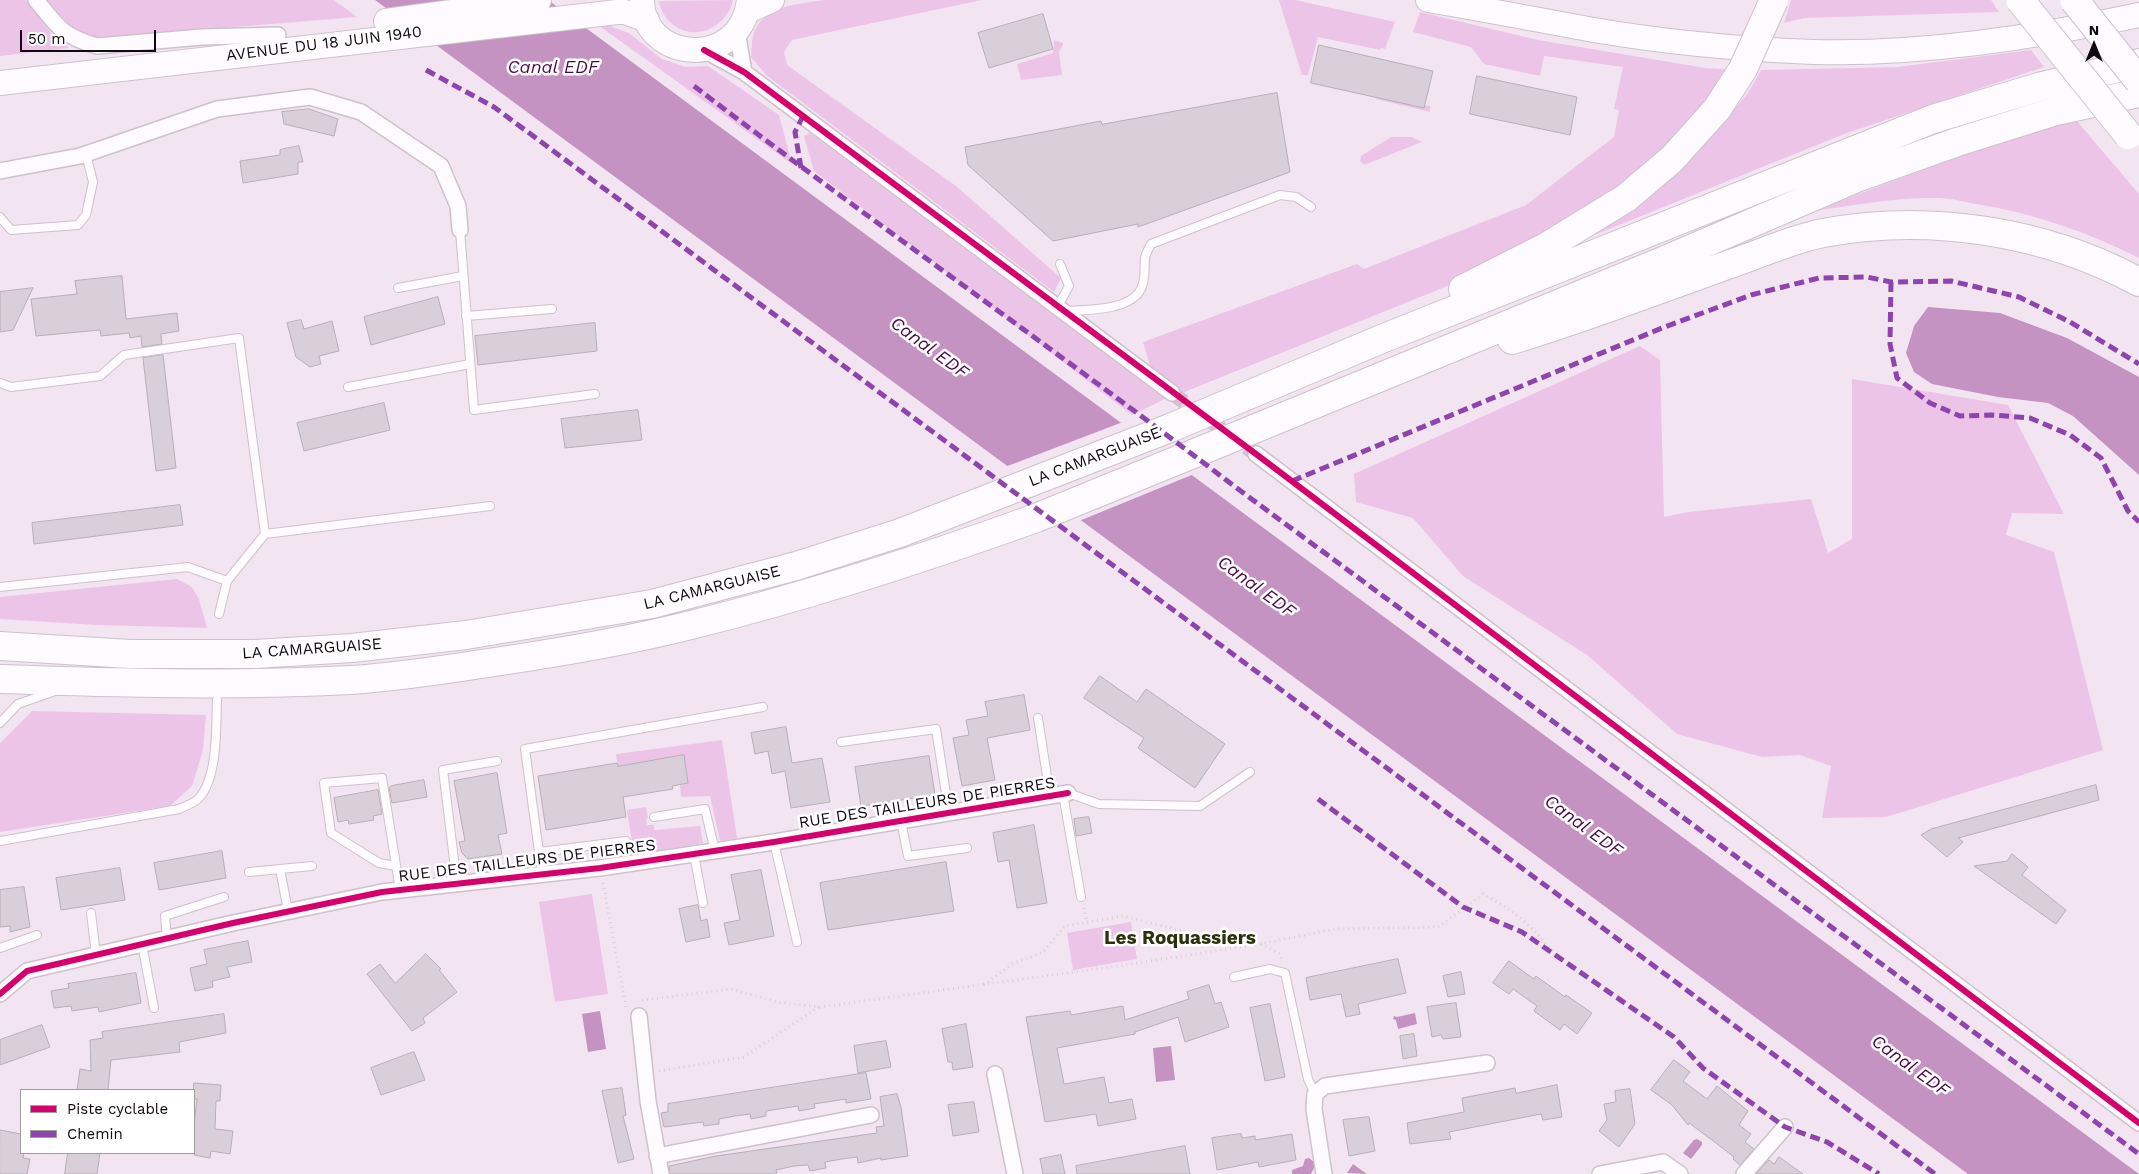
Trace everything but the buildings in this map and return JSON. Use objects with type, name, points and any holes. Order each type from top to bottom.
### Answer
[{"type":"highway","points":[[1388,328],[1546,247],[1626,198],[1672,159],[1717,110],[1743,69],[1774,0]]},
{"type":"highway","points":[[2020,0],[2134,141]]},
{"type":"highway","points":[[2074,0],[2139,81]]},
{"type":"highway","points":[[1388,328],[1933,120],[2042,86],[2139,63]]},
{"type":"highway","points":[[1352,388],[1663,261],[1859,177],[1957,142],[2056,111],[2139,93]]},
{"type":"highway","points":[[1352,388],[1544,330],[1822,233],[1882,226],[1940,226],[1980,230],[2031,240],[2071,252],[2139,282]]},
{"type":"highway","name":"LA CAMARGUAISE","points":[[0,646],[130,654],[255,654],[352,648],[466,635],[652,604],[786,569],[900,533],[995,489],[1167,423],[1388,328]]},
{"type":"highway","name":"LA CAMARGUAISE","points":[[0,679],[204,684],[352,680],[572,650],[689,626],[798,597],[914,562],[1255,442],[1352,388]]},
{"type":"highway","points":[[0,632],[108,638],[208,640],[333,633],[459,622],[626,595],[720,572],[854,534],[995,489]]},
{"type":"main road","name":"AVENUE DU 18 JUIN 1940","points":[[0,69],[539,0]]},
{"type":"main road","points":[[644,10],[656,34],[670,45],[687,50],[704,50],[720,45],[744,14],[772,0]]},
{"type":"main road","points":[[1428,0],[1532,17],[1589,29],[1674,41],[1813,52],[1884,51],[1967,45],[2092,25],[2139,15]]},
{"type":"main road","points":[[1474,0],[1532,17]]},
{"type":"main road","name":"AVENUE DU 18 JUIN 1940","points":[[0,83],[409,34],[644,10]]},
{"type":"street","points":[[36,0],[62,32],[81,42],[97,46],[202,37],[278,34]]},
{"type":"street","points":[[744,14],[744,72]]},
{"type":"street","points":[[704,50],[744,72],[1172,393]]},
{"type":"street","points":[[0,171],[86,154],[217,109],[310,97],[361,112],[441,166],[458,206],[460,230]]},
{"type":"street","points":[[1255,442],[2139,1123]]},
{"type":"street","name":"RUE DES TAILLEURS DE PIERRES","points":[[0,994],[27,972],[288,911],[400,890],[600,868],[715,851],[1060,794]]},
{"type":"street","points":[[639,1016],[645,1074],[660,1174]]},
{"type":"street","points":[[1324,1174],[1314,1109],[1315,1094],[1325,1086],[1487,1063]]},
{"type":"street","points":[[995,1074],[1015,1174]]},
{"type":"street","points":[[658,1156],[871,1115]]},
{"type":"street","points":[[1744,1174],[1785,1127]]},
{"type":"street","points":[[1600,1174],[1664,1162],[1680,1174]]},
{"type":"lane","points":[[0,216],[11,230],[78,225],[86,215],[93,182],[86,154]]},
{"type":"lane","points":[[1060,264],[1069,286],[1062,309],[1105,308],[1128,302],[1141,290],[1145,272],[1145,257],[1151,244],[1280,195],[1296,196],[1311,207]]},
{"type":"lane","points":[[460,230],[474,410],[595,394]]},
{"type":"lane","points":[[398,288],[463,276]]},
{"type":"lane","points":[[466,316],[552,309]]},
{"type":"lane","points":[[0,383],[11,387],[100,376],[124,355],[239,338],[265,534]]},
{"type":"lane","points":[[348,387],[470,364]]},
{"type":"lane","points":[[218,614],[227,581],[265,534],[490,506]]},
{"type":"lane","points":[[0,587],[188,567],[227,581]]},
{"type":"lane","points":[[0,723],[18,704],[84,682]]},
{"type":"lane","points":[[0,841],[179,809],[199,798],[212,773],[217,700]]},
{"type":"lane","points":[[542,874],[526,749],[763,707]]},
{"type":"lane","points":[[1038,718],[1060,794],[1081,896]]},
{"type":"lane","points":[[841,742],[936,729],[949,813]]},
{"type":"lane","points":[[457,884],[443,770],[497,760]]},
{"type":"lane","points":[[1060,794],[1099,804],[1200,806],[1250,772]]},
{"type":"lane","points":[[396,866],[379,863],[331,833],[324,783],[382,778],[400,890]]},
{"type":"lane","points":[[654,817],[705,809],[715,851]]},
{"type":"lane","points":[[901,821],[908,856],[967,848]]},
{"type":"lane","points":[[540,852],[626,841]]},
{"type":"lane","points":[[774,842],[797,942]]},
{"type":"lane","points":[[694,854],[703,903]]},
{"type":"lane","points":[[249,872],[312,866]]},
{"type":"lane","points":[[280,869],[288,911]]},
{"type":"lane","points":[[167,938],[165,916],[224,897]]},
{"type":"lane","points":[[91,913],[96,955]]},
{"type":"lane","points":[[0,948],[37,935]]},
{"type":"lane","points":[[142,944],[154,1008]]},
{"type":"lane","points":[[1234,977],[1270,969],[1285,973],[1308,1079],[1315,1094]]},
{"type":"path","points":[[600,868],[626,1008],[639,1016]]},
{"type":"path","points":[[625,1002],[731,989],[777,1002],[820,1007],[1260,944],[1335,929],[1438,927],[1483,894],[1497,901],[1544,939],[1557,958]]},
{"type":"path","points":[[984,985],[1012,964],[1042,953],[1065,926],[1123,916],[1219,942],[1260,944],[1280,954],[1285,973]]},
{"type":"path","points":[[645,1074],[744,1057],[820,1007]]},
{"type":"shaded area","points":[[0,0],[26,0],[51,33],[69,48],[0,56]]},
{"type":"shaded area","points":[[47,0],[334,0],[357,17],[99,38],[82,33],[69,24]]},
{"type":"shaded area","points":[[733,0],[724,19],[707,30],[697,32],[687,32],[669,21],[658,1]]},
{"type":"shaded area","points":[[824,0],[982,0],[792,40],[784,52],[787,65],[956,186],[1061,278],[1054,292],[766,75],[751,57],[754,33],[766,17],[774,11],[783,8]]},
{"type":"shaded area","points":[[1279,0],[1295,0],[1395,22],[1385,49],[1381,48],[1380,50],[1318,37],[1308,75],[1302,75]]},
{"type":"shaded area","points":[[1791,0],[1991,0],[1999,12],[1804,18],[1784,23]]},
{"type":"shaded area","points":[[1420,12],[1538,40],[1705,68],[1735,70],[1632,184],[1519,251],[1445,287],[1177,395],[1153,375],[1143,342],[1357,264],[1364,269],[1526,205],[1614,137],[1619,110],[1614,109],[1623,67],[1544,56],[1540,76],[1484,64],[1471,47],[1413,32]]},
{"type":"shaded area","points":[[609,23],[612,27],[629,33],[662,59],[686,67],[708,66],[779,115],[792,164],[598,25]]},
{"type":"shaded area","points":[[1054,40],[1063,43],[1059,52],[1062,75],[1021,80],[1017,64],[1053,53]]},
{"type":"shaded area","points":[[2031,50],[2044,67],[1844,134],[1577,242],[1674,176],[1748,93],[1761,70],[1898,67]]},
{"type":"shaded area","points":[[1377,95],[1430,106],[1430,112],[1376,99]]},
{"type":"shaded area","points":[[2076,120],[2139,194],[2139,258],[2080,232],[2039,218],[1948,199],[1891,200],[1813,211],[1976,151]]},
{"type":"shaded area","points":[[810,133],[1165,399],[1132,415],[814,171],[804,136]]},
{"type":"shaded area","points":[[1391,137],[1412,137],[1422,142],[1364,165],[1360,161],[1361,156]]},
{"type":"shaded area","points":[[1640,346],[1660,360],[1664,517],[1688,512],[1811,499],[1828,553],[1852,539],[1852,379],[2008,405],[2064,514],[2012,513],[2006,535],[2054,552],[2103,750],[1886,817],[1822,818],[1831,766],[1800,755],[1762,757],[1677,734],[1587,655],[1463,576],[1413,518],[1356,502],[1354,474]]},
{"type":"shaded area","points":[[177,579],[192,587],[199,599],[207,628],[97,625],[0,619],[0,597]]},
{"type":"shaded area","points":[[32,711],[206,715],[203,750],[192,786],[170,806],[0,832],[0,743]]},
{"type":"shaded area","points":[[722,740],[737,838],[720,841],[710,796],[681,797],[680,785],[688,783],[684,755],[619,777],[616,754]]},
{"type":"shaded area","points":[[646,807],[647,825],[654,825],[654,830],[700,826],[703,843],[634,855],[627,810]]},
{"type":"shaded area","points":[[592,894],[608,994],[555,1002],[539,902]]},
{"type":"shaded area","points":[[1131,922],[1137,959],[1073,970],[1067,933]]},
{"type":"water","name":"Canal EDF","points":[[375,0],[548,0],[2139,1174],[1968,1174]]},
{"type":"water","points":[[1928,307],[2000,313],[2067,338],[2139,377],[2139,475],[2073,416],[2048,403],[1998,397],[1932,384],[1914,372],[1906,353],[1914,326]]},
{"type":"water","points":[[600,1011],[606,1049],[588,1052],[582,1014]]},
{"type":"water","points":[[1415,1013],[1417,1024],[1398,1029],[1396,1020],[1393,1019],[1394,1016]]},
{"type":"water","points":[[1171,1046],[1175,1080],[1156,1082],[1153,1048]]},
{"type":"water","points":[[1697,1139],[1702,1142],[1702,1145],[1691,1159],[1683,1153]]},
{"type":"water","points":[[1309,1158],[1314,1162],[1311,1174],[1292,1174],[1292,1170],[1303,1166],[1305,1159]]},
{"type":"water","points":[[1353,1164],[1367,1174],[1347,1173]]},
{"type":"pier","points":[[1123,422],[1194,474],[1079,521],[1005,467]]},
{"type":"tunnel","points":[[1172,393],[1256,454]]},
{"type":"marked path","points":[[426,70],[494,107],[1935,1174]]},
{"type":"marked path","points":[[694,86],[828,187],[1100,385],[2139,1154]]},
{"type":"marked path","points":[[801,168],[795,132],[803,116]]},
{"type":"marked path","points":[[1292,481],[1662,328],[1751,295],[1819,278],[1867,277],[1891,282],[1951,281],[2019,297],[2070,322],[2139,364]]},
{"type":"marked path","points":[[1891,282],[1890,344],[1897,378],[1930,403],[1960,416],[1992,415],[2030,418],[2070,435],[2101,458],[2128,511],[2139,522]]},
{"type":"marked path","points":[[1318,799],[1463,907],[1522,932],[1674,1037],[1703,1068],[1785,1127],[1827,1142],[1879,1174]]},
{"type":"cycle path","points":[[704,50],[744,72],[1256,454],[2139,1123]]},
{"type":"cycle path","points":[[0,994],[27,971],[233,923],[382,892],[600,868],[774,842],[1068,793]]},
{"type":"district","name":"Les Roquassiers","points":[[1180,938]]}]
